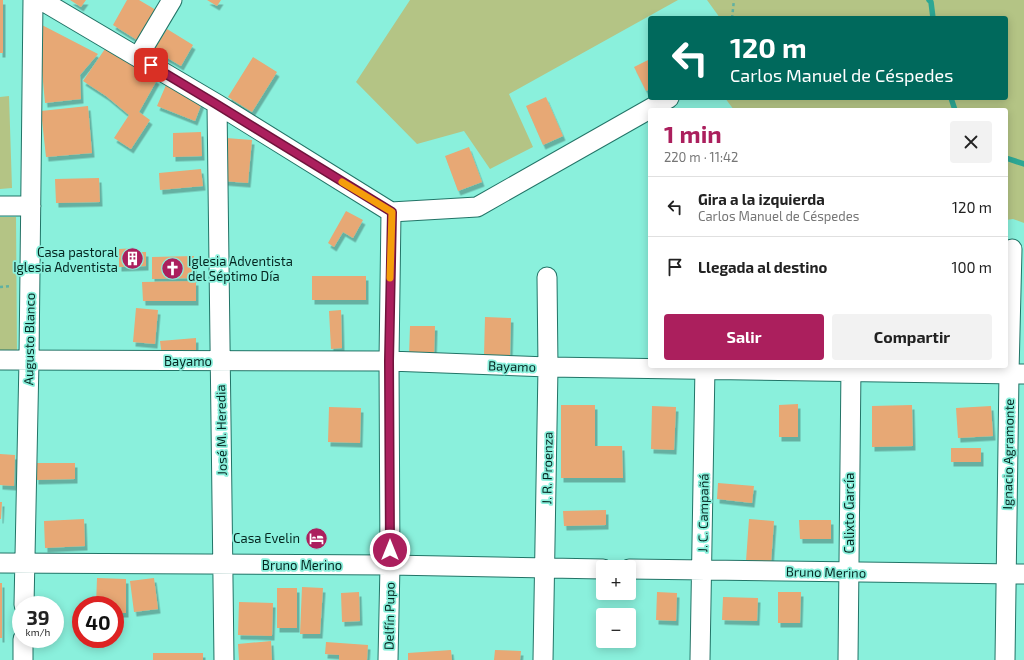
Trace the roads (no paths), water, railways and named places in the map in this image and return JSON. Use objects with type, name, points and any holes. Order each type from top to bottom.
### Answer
[{"type":"street","name":"Augusto Blanco","points":[[24,596],[30,360],[33,0]]},
{"type":"street","points":[[41,0],[216,104],[392,212],[477,207],[648,110]]},
{"type":"street","points":[[138,57],[172,0]]},
{"type":"street","points":[[651,108],[665,100]]},
{"type":"street","name":"José M. Heredia","points":[[216,104],[224,660]]},
{"type":"street","points":[[0,206],[31,206]]},
{"type":"street","name":"Delfín Pupo","points":[[388,660],[390,565],[389,361],[392,212]]},
{"type":"street","name":"Ignacio Agramonte","points":[[1005,660],[1015,574],[1016,374],[1012,249]]},
{"type":"street","name":"J. R. Proenza","points":[[543,660],[548,368],[547,277]]},
{"type":"street","name":"Bayamo","points":[[0,360],[389,361],[548,368],[851,369],[1016,374]]},
{"type":"street","name":"J. C. Campañá","points":[[700,660],[705,368]]},
{"type":"street","name":"Calixto García","points":[[848,660],[851,369]]},
{"type":"street","name":"Bruno Merino","points":[[0,563],[390,565],[596,569]]},
{"type":"street","name":"Bruno Merino","points":[[636,569],[1015,574]]},
{"type":"street","points":[[23,648],[23,660]]},
{"type":"waterway","points":[[929,0],[931,2],[933,16]]},
{"type":"waterway","points":[[952,100],[954,108]]},
{"type":"waterway","points":[[1008,159],[1024,164]]},
{"type":"place","name":"Casa pastoral Iglesia Adventista","points":[[133,259]]},
{"type":"place","name":"Iglesia Adventista del Séptimo Día","points":[[173,268]]},
{"type":"place","name":"Casa Evelin","points":[[316,538]]}]
